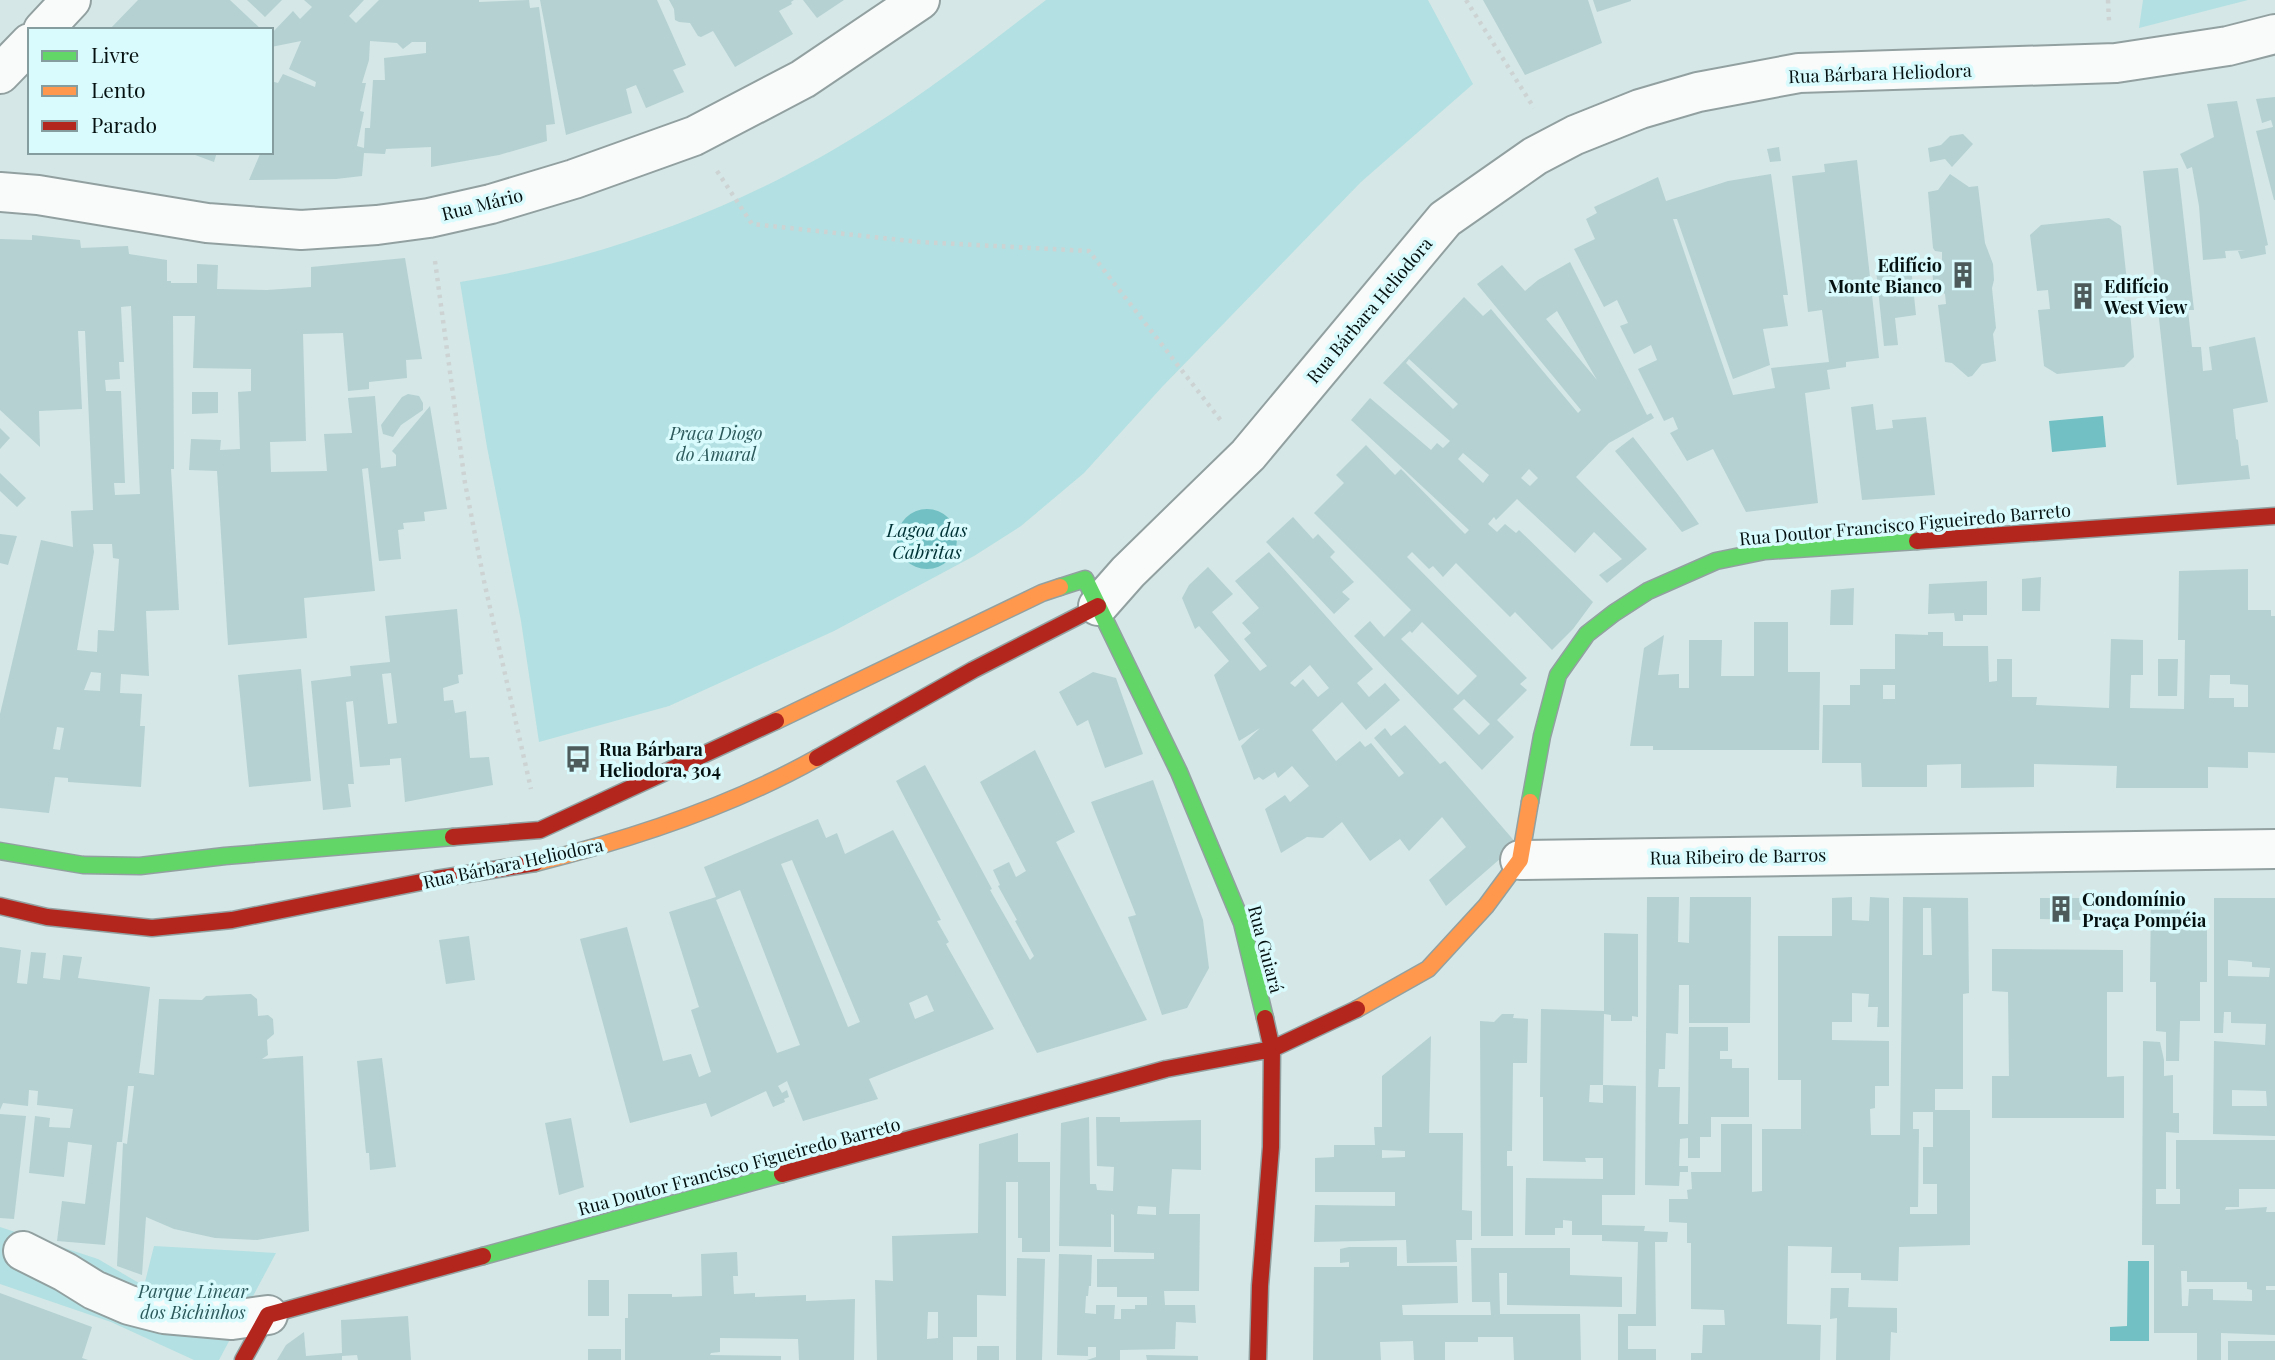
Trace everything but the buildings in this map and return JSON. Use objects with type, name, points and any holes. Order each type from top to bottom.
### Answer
[{"type":"street","points":[[45,28],[71,0]]},
{"type":"street","name":"Rua Mário","points":[[0,192],[38,195],[207,223],[301,230],[377,225],[429,218],[491,204],[574,179],[694,136],[803,79],[920,0]]},
{"type":"street","name":"Rua Bárbara Heliodora","points":[[0,906],[47,917],[152,928],[232,920],[436,879],[536,863],[619,841],[732,799],[809,762],[973,670],[1128,572],[1248,456],[1445,219],[1535,156],[1556,145],[1640,109],[1698,92],[1799,73],[2116,63],[2228,46],[2275,34]]},
{"type":"street","points":[[0,75],[28,45]]},
{"type":"street","name":"Rua Doutor Francisco Figueiredo Barreto","points":[[1520,860],[1542,736],[1558,675],[1587,634],[1648,591],[1682,575],[1716,561],[1765,551],[2275,516]]},
{"type":"street","name":"Rua Bárbara Heliodora","points":[[0,851],[83,865],[140,866],[239,855],[540,831],[1042,593],[1091,593]]},
{"type":"street","name":"Rua Guiará","points":[[1091,593],[1178,772],[1242,923],[1272,1049],[1271,1147],[1260,1286],[1258,1360]]},
{"type":"street","name":"Rua Ribeiro de Barros","points":[[1520,860],[2275,849]]},
{"type":"street","points":[[1272,1049],[1353,1011],[1427,969],[1486,906],[1520,860]]},
{"type":"street","name":"Rua Doutor Francisco Figueiredo Barreto","points":[[268,1315],[1166,1069],[1272,1049]]},
{"type":"street","points":[[23,1251],[94,1290],[129,1305],[164,1314],[232,1320],[268,1315]]},
{"type":"street","points":[[243,1360],[268,1315]]},
{"type":"path","points":[[1466,0],[1556,145]]},
{"type":"path","points":[[694,136],[752,224],[920,242],[1089,251],[1248,456]]},
{"type":"path","points":[[429,218],[465,483],[540,831]]},
{"type":"green space","name":"Praça Diogo do Amaral","points":[[1046,0],[1428,0],[1473,84],[1361,182],[1162,387],[1084,473],[1021,526],[974,556],[834,631],[669,706],[539,742],[521,621],[487,447],[460,282],[569,259],[622,243],[727,204],[777,180],[874,125]]},
{"type":"green space","points":[[2143,0],[2248,0],[2139,28]]},
{"type":"green space","name":"Parque Linear dos Bichinhos","points":[[0,1227],[98,1259],[144,1286],[154,1246],[276,1253],[219,1360],[194,1360],[111,1322],[0,1284]]},
{"type":"water","points":[[2103,416],[2106,447],[2052,452],[2049,421]]},
{"type":"water","name":"Lagoa das Cabritas","points":[[921,509],[933,509],[952,522],[957,539],[955,551],[944,564],[933,569],[921,569],[902,556],[897,545],[897,533],[910,514]]},
{"type":"water","points":[[2128,1261],[2149,1261],[2149,1341],[2110,1341],[2110,1327],[2127,1326]]},
{"type":"traffic: fast","points":[[1530,802],[1542,736],[1558,675],[1587,634],[1614,613],[1648,591],[1716,561],[1765,551],[1917,541]]},
{"type":"traffic: fast","points":[[1060,587],[1085,579],[1179,772],[1242,923],[1265,1018]]},
{"type":"traffic: fast","points":[[0,851],[83,865],[140,866],[225,856],[453,837]]},
{"type":"traffic: fast","points":[[483,1256],[782,1174]]},
{"type":"traffic: slow","points":[[776,721],[1042,593],[1060,587]]},
{"type":"traffic: slow","points":[[535,863],[680,820],[750,792],[817,758]]},
{"type":"traffic: slow","points":[[1357,1009],[1428,969],[1486,906],[1520,860],[1530,802]]},
{"type":"traffic: jam","points":[[1917,541],[2275,516]]},
{"type":"traffic: jam","points":[[817,758],[973,670],[1098,606]]},
{"type":"traffic: jam","points":[[453,837],[540,830],[776,721]]},
{"type":"traffic: jam","points":[[0,906],[47,917],[152,928],[232,920],[436,879],[535,863]]},
{"type":"traffic: jam","points":[[782,1174],[1166,1069],[1272,1049],[1357,1009]]},
{"type":"traffic: jam","points":[[1258,1360],[1260,1286],[1271,1147],[1272,1049],[1265,1018]]},
{"type":"traffic: jam","points":[[243,1360],[268,1315],[483,1256]]},
{"type":"place","name":"Edifício Monte Bianco","points":[[1963,275]]},
{"type":"place","name":"Edifício West View","points":[[2083,296]]},
{"type":"place","name":"Rua Bárbara Heliodora, 304","points":[[578,759]]},
{"type":"place","name":"Condomínio Praça Pompéia","points":[[2061,909]]}]
